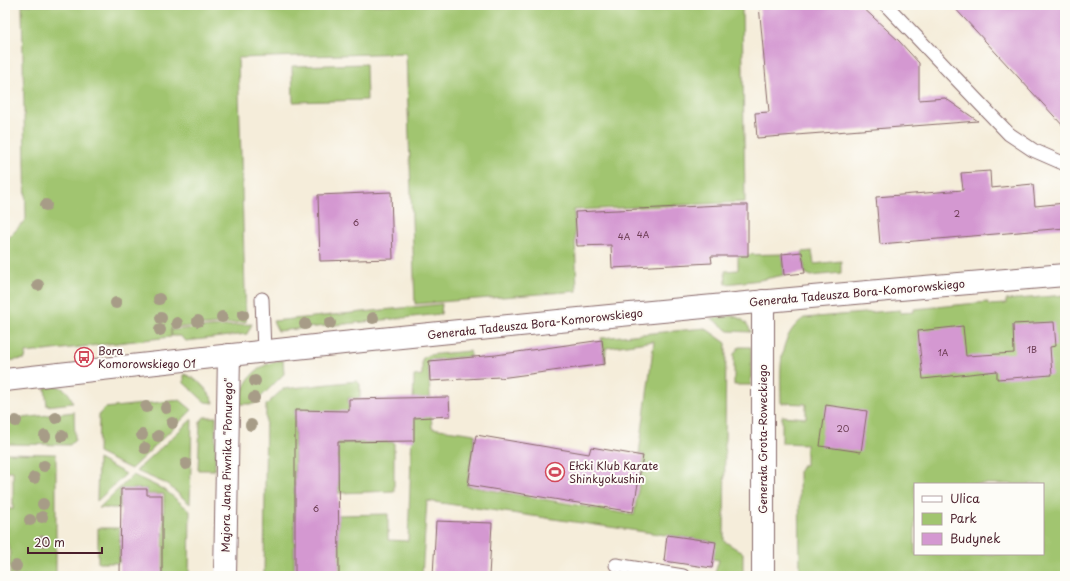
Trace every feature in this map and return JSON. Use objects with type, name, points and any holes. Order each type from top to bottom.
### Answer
[{"type":"street","name":"Generała Tadeusza Bora-Komorowskiego","points":[[5,380],[264,351],[763,301],[1065,275]]},
{"type":"street","name":"Generała Grota-Roweckiego","points":[[763,301],[763,576]]},
{"type":"street","name":"Majora Jana Piwnika \"Ponurego\"","points":[[225,576],[229,355]]},
{"type":"lane","points":[[886,5],[1009,134],[1033,150],[1065,164]]},
{"type":"lane","points":[[262,299],[264,351]]},
{"type":"lane","points":[[616,565],[683,576]]},
{"type":"green space","points":[[22,5],[742,5],[745,202],[574,210],[577,291],[415,304],[406,53],[238,58],[246,322],[171,328],[171,337],[26,353],[25,359],[5,361],[5,242],[26,219]]},
{"type":"green space","points":[[366,64],[367,100],[293,102],[292,66]]},
{"type":"green space","points":[[812,251],[814,264],[841,261],[841,273],[811,276],[805,273],[802,252]]},
{"type":"green space","points":[[782,254],[784,275],[760,280],[726,284],[725,271],[738,270],[738,255]]},
{"type":"green space","points":[[1065,295],[1065,576],[800,576],[799,471],[802,465],[806,465],[806,444],[782,443],[782,416],[806,418],[806,404],[781,403],[781,368],[784,345],[795,326],[804,318],[900,310],[900,313],[914,312],[914,309],[988,302],[988,305],[1006,304],[1006,300]]},
{"type":"green space","points":[[442,304],[441,314],[278,331],[273,321]]},
{"type":"green space","points":[[732,316],[744,321],[751,332],[729,331],[711,318]]},
{"type":"green space","points":[[252,324],[247,334],[186,341],[180,336],[172,336],[171,330]]},
{"type":"green space","points":[[705,328],[726,343],[724,541],[743,553],[743,576],[714,576],[719,560],[713,559],[715,542],[427,501],[422,576],[339,576],[338,515],[388,514],[388,540],[408,541],[414,376],[422,375],[422,359],[428,355],[470,351],[471,356],[428,360],[432,428],[475,434],[467,486],[634,515],[644,454],[639,454],[654,341],[606,348],[605,364],[601,338]]},
{"type":"green space","points":[[739,347],[751,347],[751,385],[734,385],[734,354]]},
{"type":"green space","points":[[283,360],[284,374],[254,404],[239,404],[244,387],[253,374],[266,365]]},
{"type":"green space","points":[[184,374],[202,385],[214,403],[205,402],[184,383]]},
{"type":"green space","points":[[357,381],[360,384],[360,398],[348,398],[349,415],[313,415],[313,410],[295,409],[294,576],[264,576],[266,405],[283,389]]},
{"type":"green space","points":[[57,386],[67,392],[73,403],[47,406],[45,388]]},
{"type":"green space","points":[[180,400],[192,410],[131,469],[98,453],[99,414],[105,408]]},
{"type":"green space","points":[[74,412],[75,440],[70,445],[5,444],[5,420]]},
{"type":"green space","points":[[204,417],[216,417],[215,470],[198,470],[200,422]]},
{"type":"green space","points":[[192,419],[190,504],[167,484],[136,471]]},
{"type":"green space","points":[[394,442],[394,491],[338,493],[338,443]]},
{"type":"green space","points":[[5,453],[56,454],[56,576],[10,576],[10,549],[5,539],[5,509],[13,509],[13,471],[5,471]]},
{"type":"green space","points":[[98,459],[126,474],[97,501]]},
{"type":"green space","points":[[133,475],[165,490],[190,511],[189,576],[163,576],[164,494],[147,494],[147,489],[120,489],[120,508],[99,508]]},
{"type":"green space","points":[[98,528],[120,528],[119,563],[98,563]]},
{"type":"building","points":[[759,5],[860,5],[899,41],[919,63],[919,100],[945,98],[978,121],[757,138],[755,113],[769,112]]},
{"type":"building","points":[[952,5],[1065,5],[1065,128]]},
{"type":"building","points":[[990,171],[991,188],[1033,184],[1035,206],[1065,203],[1065,228],[880,244],[876,197],[963,190],[961,173]]},
{"type":"building","points":[[391,192],[393,259],[320,261],[318,195]]},
{"type":"building","points":[[748,205],[748,256],[711,256],[712,263],[612,268],[611,245],[577,246],[575,212]]},
{"type":"building","points":[[802,252],[805,273],[784,275],[782,254]]},
{"type":"building","points":[[1054,322],[1056,346],[1050,347],[1052,375],[997,379],[997,371],[923,379],[918,331],[963,326],[966,356],[1014,353],[1013,324]]},
{"type":"building","points":[[602,340],[605,364],[500,378],[430,381],[429,361],[496,355]]},
{"type":"building","points":[[449,397],[450,416],[414,418],[414,441],[338,442],[339,576],[295,576],[295,410],[349,411],[349,399]]},
{"type":"building","points":[[826,405],[867,411],[861,452],[820,446]]},
{"type":"building","name":"Ełcki Klub Karate Shinkyokushin","points":[[476,435],[589,454],[591,447],[643,456],[633,512],[468,485]]},
{"type":"building","points":[[121,489],[147,489],[147,495],[162,495],[162,576],[120,576]]},
{"type":"building","points":[[436,521],[492,523],[489,576],[433,576]]},
{"type":"building","points":[[667,535],[716,542],[712,568],[664,561]]},
{"type":"place","name":"Bora Komorowskiego 01","points":[[84,357]]},
{"type":"place","name":"Ełcki Klub Karate Shinkyokushin","points":[[555,472]]}]
